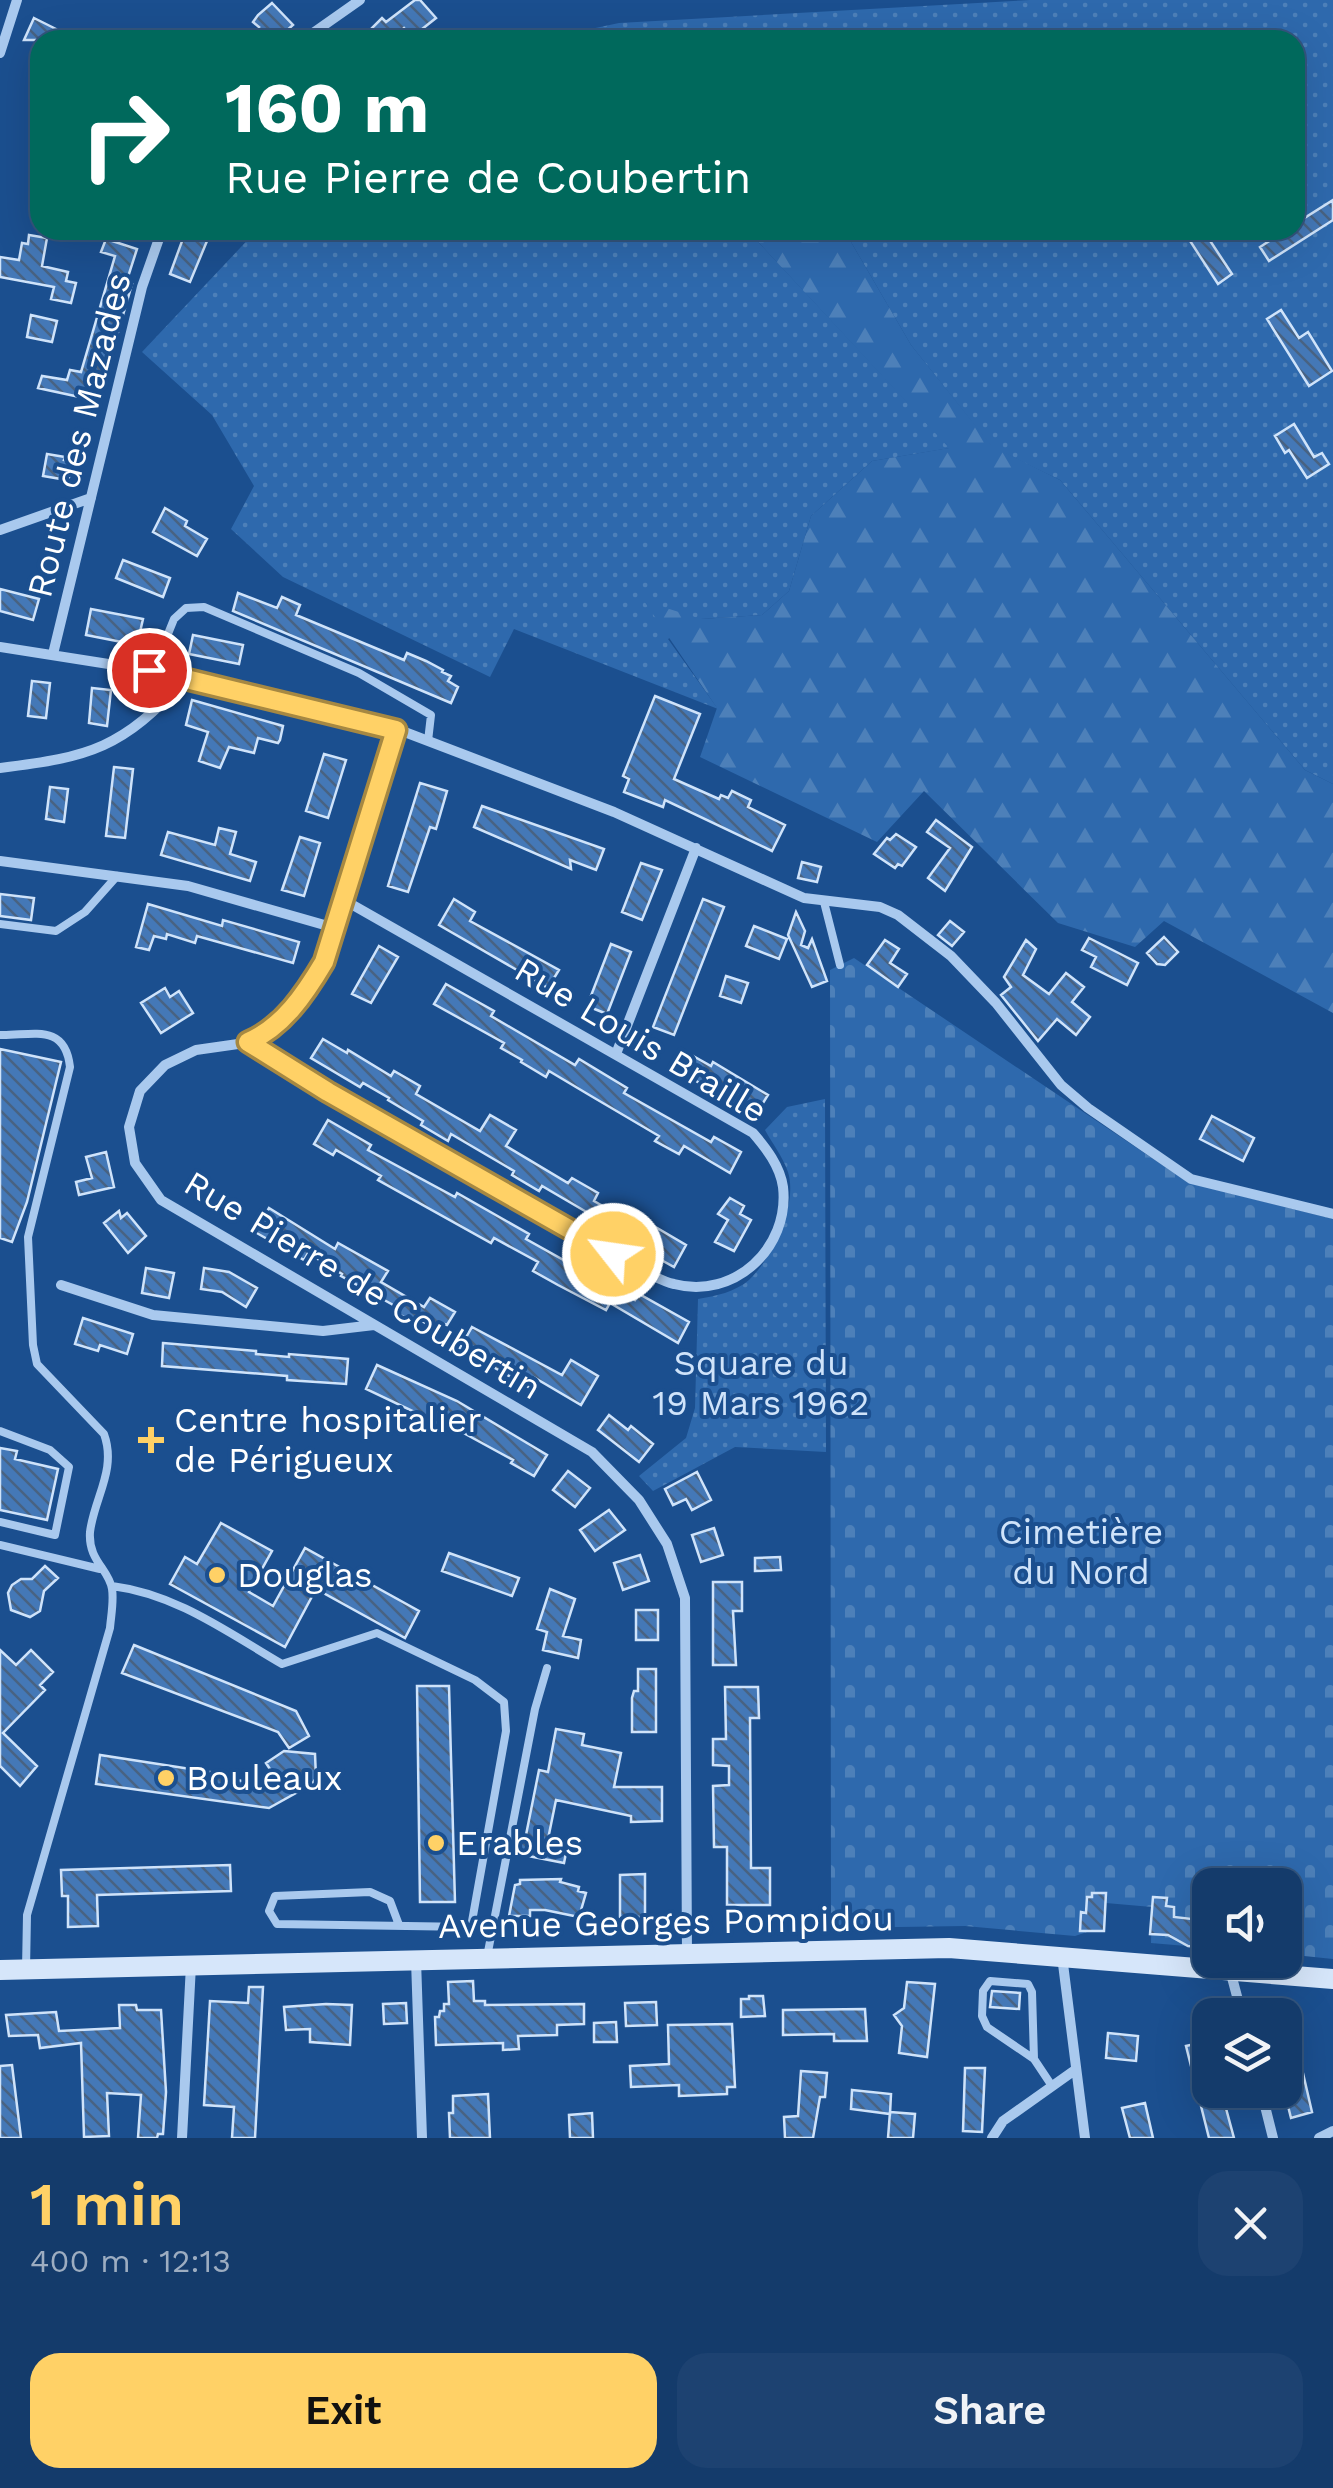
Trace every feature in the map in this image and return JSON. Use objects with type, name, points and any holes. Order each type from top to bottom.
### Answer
[{"type":"main road","name":"Avenue Georges Pompidou","points":[[0,1970],[949,1948],[1192,1967]]},
{"type":"main road","name":"Avenue Georges Pompidou","points":[[1302,1976],[1333,1978]]},
{"type":"street","points":[[0,53],[17,0]]},
{"type":"street","points":[[318,30],[360,0]]},
{"type":"street","name":"Route des Mazades","points":[[53,654],[142,287],[158,240]]},
{"type":"street","points":[[0,530],[91,498]]},
{"type":"street","points":[[0,647],[153,671],[396,730],[604,808],[804,898],[880,906],[928,937],[981,986],[1060,1086],[1191,1179],[1333,1214]]},
{"type":"street","points":[[0,768],[58,762],[108,746],[151,717],[185,679]]},
{"type":"street","name":"Rue Pierre de Coubertin","points":[[396,730],[324,962],[308,990],[286,1016],[248,1042],[196,1050],[165,1066],[140,1092],[129,1128],[135,1163],[161,1200],[592,1452],[639,1500],[667,1544],[685,1598],[687,1956]]},
{"type":"street","points":[[616,1054],[696,848]]},
{"type":"street","points":[[0,861],[188,886],[335,928]]},
{"type":"street","name":"Rue Louis Braille","points":[[248,1042],[328,1092],[645,1272],[676,1285],[713,1285],[742,1275],[764,1256],[780,1224],[783,1186],[771,1154],[753,1133],[344,900]]},
{"type":"street","points":[[61,1285],[153,1315],[323,1331],[374,1325]]},
{"type":"street","points":[[1062,1956],[1084,2138]]},
{"type":"street","points":[[416,1960],[422,2138]]},
{"type":"street","points":[[182,2138],[191,1964]]},
{"type":"street","points":[[992,2138],[1003,2120],[1075,2070]]},
{"type":"street","points":[[1266,2108],[1273,2138]]},
{"type":"street","points":[[1319,2138],[1333,2131]]},
{"type":"lane","points":[[153,671],[174,619],[186,608],[204,607],[359,674],[431,715],[428,740]]},
{"type":"lane","points":[[0,924],[56,931],[85,912],[117,876]]},
{"type":"lane","points":[[824,902],[840,964]]},
{"type":"lane","points":[[0,1035],[46,1034],[68,1054],[70,1067],[28,1236],[31,1314],[37,1364],[94,1423],[108,1446],[106,1484],[90,1532],[94,1560],[112,1586],[110,1628],[27,1914],[26,1969]]},
{"type":"lane","points":[[0,1431],[50,1450],[69,1467],[56,1535],[0,1522]]},
{"type":"lane","points":[[0,1546],[100,1569]]},
{"type":"lane","points":[[112,1586],[146,1590],[182,1605],[282,1664],[377,1633],[476,1680],[504,1702],[506,1731],[471,1927],[277,1924],[269,1911],[275,1896],[370,1892],[390,1901],[400,1925]]},
{"type":"lane","points":[[487,1957],[535,1709],[547,1668]]},
{"type":"lane","points":[[1034,2058],[1032,1992],[1028,1984],[990,1981],[983,1991],[982,2016],[987,2027],[1034,2058],[1052,2086]]},
{"type":"green space","points":[[1030,0],[1333,0],[1333,784],[1305,770],[1060,480],[992,447],[911,345],[850,240],[1305,240],[1305,30],[586,30],[619,23]]},
{"type":"green space","points":[[248,240],[756,240],[950,448],[872,461],[811,516],[789,591],[762,615],[701,619],[668,639],[718,709],[514,629],[490,677],[283,577],[231,529],[254,486],[212,415],[142,352]]},
{"type":"green space","points":[[756,240],[850,240],[911,345],[992,446],[1060,480],[1305,770],[1333,784],[1333,1013],[1164,921],[1135,947],[1058,923],[924,791],[877,842],[700,757],[717,708],[644,601],[701,619],[762,615],[789,591],[811,516],[872,461],[949,448]]},
{"type":"green space","name":"Cimetière du Nord","points":[[854,958],[1189,1183],[1333,1219],[1333,1959],[1302,1956],[1302,1868],[1192,1868],[1192,1946],[1151,1943],[1152,1907],[1106,1903],[1104,1931],[1075,1936],[965,1926],[831,1928],[830,970]]},
{"type":"green space","name":"Square du 19 Mars 1962","points":[[825,1099],[826,1452],[735,1447],[653,1491],[639,1476],[686,1438],[695,1408],[698,1299],[718,1295],[749,1280],[775,1244],[786,1214],[788,1172],[765,1130],[787,1107]]},
{"type":"building","points":[[415,0],[420,0],[436,18],[421,30],[370,30],[382,18],[386,22]]},
{"type":"building","points":[[272,3],[293,25],[287,30],[256,30],[259,27],[253,22]]},
{"type":"building","points":[[34,18],[56,29],[30,30],[30,40],[24,40]]},
{"type":"building","points":[[1333,200],[1333,220],[1305,238],[1305,218]]},
{"type":"building","points":[[29,235],[30,240],[47,240],[42,266],[68,272],[66,281],[76,283],[71,303],[51,299],[54,287],[0,277],[0,257],[19,260],[22,243],[28,244]]},
{"type":"building","points":[[106,240],[137,249],[126,283],[132,284],[98,401],[38,388],[42,376],[67,380],[70,370],[81,372],[115,256],[101,252]]},
{"type":"building","points":[[182,240],[207,241],[190,282],[170,274]]},
{"type":"building","points":[[1189,240],[1210,240],[1232,274],[1218,284]]},
{"type":"building","points":[[1271,240],[1302,240],[1269,261],[1260,247]]},
{"type":"building","points":[[1281,310],[1299,338],[1308,332],[1332,371],[1309,386],[1267,319]]},
{"type":"building","points":[[31,315],[57,321],[52,342],[27,337]]},
{"type":"building","points":[[1294,424],[1314,457],[1322,453],[1329,464],[1307,478],[1275,436]]},
{"type":"building","points":[[47,454],[72,461],[69,477],[43,476]]},
{"type":"building","points":[[165,508],[207,539],[197,556],[153,532]]},
{"type":"building","points":[[123,560],[170,578],[163,597],[116,578]]},
{"type":"building","points":[[0,589],[39,599],[33,620],[0,611]]},
{"type":"building","points":[[238,593],[277,608],[282,597],[300,605],[296,615],[404,660],[407,653],[426,661],[451,676],[448,681],[458,687],[451,703],[233,611]]},
{"type":"building","points":[[91,609],[143,619],[137,645],[86,635]]},
{"type":"building","points":[[193,635],[243,645],[239,664],[189,654]]},
{"type":"building","points":[[32,681],[50,683],[46,718],[28,716]]},
{"type":"building","points":[[92,688],[111,690],[107,726],[89,723]]},
{"type":"building","points":[[655,696],[700,714],[674,779],[719,799],[721,795],[728,798],[732,791],[751,800],[748,807],[785,825],[772,851],[665,800],[663,807],[624,792],[629,779],[623,776]]},
{"type":"building","points":[[192,700],[283,726],[280,740],[278,743],[258,738],[254,753],[229,747],[220,768],[199,761],[208,732],[186,725]]},
{"type":"building","points":[[324,754],[346,760],[328,818],[306,811]]},
{"type":"building","points":[[114,767],[133,769],[125,838],[106,836]]},
{"type":"building","points":[[420,783],[447,791],[436,829],[430,827],[408,892],[388,886]]},
{"type":"building","points":[[50,787],[68,789],[64,822],[46,819]]},
{"type":"building","points":[[482,806],[604,849],[596,870],[570,860],[571,869],[474,827]]},
{"type":"building","points":[[936,820],[972,847],[945,891],[928,878],[950,848],[927,832]]},
{"type":"building","points":[[219,828],[236,832],[230,854],[256,862],[250,881],[161,855],[168,832],[215,845]]},
{"type":"building","points":[[896,834],[916,847],[902,866],[898,864],[895,868],[874,854],[887,838],[890,840]]},
{"type":"building","points":[[300,837],[320,843],[304,896],[282,890]]},
{"type":"building","points":[[802,862],[821,867],[817,882],[798,878]]},
{"type":"building","points":[[641,863],[662,870],[642,920],[622,912]]},
{"type":"building","points":[[0,894],[34,898],[31,920],[0,916]]},
{"type":"building","points":[[454,899],[475,912],[470,921],[559,970],[548,988],[439,925]]},
{"type":"building","points":[[703,899],[724,907],[674,1035],[653,1027]]},
{"type":"building","points":[[148,904],[222,926],[223,920],[299,942],[293,963],[197,936],[195,943],[167,934],[166,939],[154,936],[149,950],[136,947]]},
{"type":"building","points":[[796,912],[805,931],[801,945],[808,948],[812,939],[827,981],[812,987],[788,935]]},
{"type":"building","points":[[950,921],[964,932],[952,946],[938,935]]},
{"type":"building","points":[[754,926],[787,939],[779,959],[746,946]]},
{"type":"building","points":[[1164,937],[1178,952],[1165,965],[1157,964],[1147,953]]},
{"type":"building","points":[[1089,938],[1138,963],[1127,985],[1091,967],[1096,957],[1082,950]]},
{"type":"building","points":[[885,940],[899,949],[890,963],[907,974],[898,987],[867,965]]},
{"type":"building","points":[[1026,940],[1036,949],[1023,975],[1049,994],[1066,973],[1084,987],[1072,1002],[1090,1017],[1076,1035],[1057,1019],[1038,1041],[1001,995],[1011,987],[1004,977]]},
{"type":"building","points":[[611,944],[631,952],[607,1014],[587,1006]]},
{"type":"building","points":[[379,946],[398,957],[371,1003],[352,994]]},
{"type":"building","points":[[726,976],[748,983],[741,1003],[720,996]]},
{"type":"building","points":[[446,984],[494,1011],[491,1016],[575,1065],[579,1059],[627,1088],[624,1093],[711,1142],[714,1137],[741,1152],[730,1173],[684,1146],[679,1154],[655,1141],[659,1136],[549,1071],[546,1077],[521,1062],[501,1048],[504,1043],[434,1004]]},
{"type":"building","points":[[165,988],[170,997],[179,991],[193,1013],[161,1033],[141,1003]]},
{"type":"building","points":[[323,1039],[391,1076],[394,1071],[420,1086],[416,1094],[480,1131],[490,1115],[516,1130],[506,1146],[568,1183],[572,1178],[598,1193],[594,1201],[636,1225],[640,1218],[686,1245],[674,1267],[604,1228],[607,1224],[542,1186],[539,1191],[512,1175],[514,1171],[451,1134],[448,1141],[389,1098],[363,1083],[360,1087],[311,1058]]},
{"type":"building","points":[[0,1049],[61,1062],[27,1202],[12,1242],[0,1238]]},
{"type":"building","points":[[686,1052],[711,1066],[713,1062],[768,1095],[755,1116],[676,1069]]},
{"type":"building","points":[[1212,1116],[1254,1138],[1243,1161],[1200,1139]]},
{"type":"building","points":[[328,1120],[371,1145],[368,1150],[455,1197],[457,1193],[529,1234],[526,1239],[635,1300],[639,1294],[689,1322],[678,1343],[610,1303],[606,1310],[558,1285],[533,1271],[538,1262],[494,1238],[491,1243],[378,1180],[381,1176],[336,1150],[333,1155],[314,1144]]},
{"type":"building","points":[[106,1152],[114,1187],[79,1195],[76,1182],[92,1178],[86,1157]]},
{"type":"building","points":[[730,1198],[744,1206],[740,1214],[751,1220],[734,1251],[715,1242],[728,1220],[718,1214]]},
{"type":"building","points":[[269,1208],[335,1249],[338,1243],[388,1271],[381,1282],[424,1307],[430,1298],[455,1312],[440,1331],[393,1311],[395,1306],[308,1253],[304,1260],[255,1232]]},
{"type":"building","points":[[119,1211],[121,1218],[127,1213],[146,1236],[128,1253],[104,1223]]},
{"type":"building","points":[[146,1268],[174,1273],[169,1298],[142,1293]]},
{"type":"building","points":[[204,1268],[229,1272],[257,1288],[246,1307],[222,1292],[201,1289]]},
{"type":"building","points":[[83,1318],[133,1334],[127,1354],[100,1345],[98,1351],[75,1344]]},
{"type":"building","points":[[472,1327],[562,1375],[571,1360],[598,1376],[581,1405],[535,1378],[530,1388],[460,1348]]},
{"type":"building","points":[[163,1343],[289,1357],[348,1359],[346,1384],[162,1366]]},
{"type":"building","points":[[377,1365],[457,1401],[547,1455],[534,1476],[447,1424],[446,1427],[366,1389]]},
{"type":"building","points":[[609,1415],[653,1444],[639,1462],[598,1430]]},
{"type":"building","points":[[0,1448],[17,1451],[15,1459],[58,1469],[47,1520],[0,1510]]},
{"type":"building","points":[[568,1471],[590,1488],[575,1507],[553,1490]]},
{"type":"building","points":[[697,1472],[711,1500],[692,1510],[686,1499],[673,1505],[665,1489]]},
{"type":"building","points":[[609,1510],[625,1530],[595,1551],[580,1530]]},
{"type":"building","name":"Douglas","points":[[221,1523],[272,1551],[249,1592],[273,1606],[305,1548],[419,1611],[405,1638],[316,1589],[285,1647],[170,1584],[185,1557],[197,1564]]},
{"type":"building","points":[[714,1528],[723,1555],[701,1562],[692,1535]]},
{"type":"building","points":[[449,1553],[519,1578],[512,1596],[442,1571]]},
{"type":"building","points":[[640,1555],[649,1581],[623,1590],[614,1563]]},
{"type":"building","points":[[780,1557],[781,1570],[755,1571],[755,1558]]},
{"type":"building","points":[[45,1566],[58,1578],[44,1591],[40,1611],[30,1617],[11,1610],[8,1593],[12,1585],[21,1579],[32,1579]]},
{"type":"building","points":[[713,1582],[742,1582],[742,1611],[733,1611],[736,1665],[713,1665]]},
{"type":"building","points":[[550,1589],[575,1599],[563,1636],[581,1640],[578,1658],[543,1650],[547,1632],[537,1629]]},
{"type":"building","points":[[636,1610],[658,1610],[658,1640],[636,1640]]},
{"type":"building","points":[[134,1645],[296,1711],[309,1736],[289,1748],[278,1732],[122,1673]]},
{"type":"building","points":[[0,1650],[16,1665],[31,1650],[53,1672],[40,1685],[45,1690],[3,1733],[37,1766],[20,1786],[0,1766]]},
{"type":"building","points":[[638,1669],[656,1669],[656,1732],[632,1732],[632,1698],[634,1691],[638,1691]]},
{"type":"building","name":"Erables","points":[[417,1686],[449,1686],[455,1902],[420,1902]]},
{"type":"building","points":[[725,1687],[758,1687],[759,1718],[750,1718],[751,1868],[770,1868],[770,1905],[727,1905],[727,1847],[714,1847],[713,1786],[729,1785],[729,1766],[713,1765],[713,1739],[726,1739]]},
{"type":"building","points":[[556,1729],[584,1734],[582,1745],[621,1753],[614,1787],[662,1787],[662,1821],[631,1822],[631,1816],[556,1800],[547,1844],[567,1848],[564,1863],[518,1854],[521,1839],[525,1840],[539,1770],[548,1772]]},
{"type":"building","name":"Bouleaux","points":[[284,1751],[315,1754],[316,1778],[269,1808],[96,1784],[100,1755],[281,1786],[266,1763]]},
{"type":"building","points":[[230,1865],[231,1891],[97,1895],[98,1926],[68,1927],[68,1896],[62,1896],[61,1870]]},
{"type":"building","points":[[645,1874],[645,1917],[620,1917],[620,1875]]},
{"type":"building","points":[[561,1879],[560,1882],[586,1893],[579,1917],[545,1910],[530,1910],[530,1916],[509,1916],[515,1885],[520,1880]]},
{"type":"building","points":[[1092,1893],[1106,1893],[1104,1931],[1080,1931],[1081,1912],[1086,1913],[1087,1897],[1092,1897]]},
{"type":"building","points":[[1153,1897],[1167,1898],[1166,1906],[1174,1907],[1174,1917],[1192,1919],[1192,1946],[1168,1935],[1150,1934]]},
{"type":"building","points":[[473,1981],[474,2001],[485,2001],[485,2005],[584,2004],[584,2024],[557,2025],[557,2035],[518,2036],[519,2049],[503,2050],[503,2043],[436,2045],[435,2017],[444,2011],[444,2004],[449,2004],[448,1982]]},
{"type":"building","points":[[907,1982],[935,1984],[927,2057],[899,2053],[902,2026],[894,2015],[904,2008]]},
{"type":"building","points":[[249,1987],[263,1987],[255,2138],[232,2138],[234,2107],[204,2105],[210,2001],[248,2003]]},
{"type":"building","points":[[992,1991],[1020,1993],[1019,2009],[990,2007]]},
{"type":"building","points":[[763,1996],[765,2016],[741,2017],[741,1999]]},
{"type":"building","points":[[656,2002],[657,2025],[626,2026],[625,2003]]},
{"type":"building","points":[[406,2003],[407,2023],[384,2024],[383,2004]]},
{"type":"building","points":[[119,2005],[161,2010],[166,2092],[163,2134],[157,2138],[138,2138],[141,2095],[107,2093],[109,2136],[84,2137],[81,2043],[40,2048],[38,2035],[9,2036],[6,2015],[56,2012],[59,2031],[120,2028]]},
{"type":"building","points":[[352,2005],[350,2045],[310,2042],[310,2029],[286,2030],[284,2007]]},
{"type":"building","points":[[865,2009],[867,2041],[834,2041],[834,2034],[783,2035],[783,2010]]},
{"type":"building","points":[[616,2022],[617,2042],[594,2042],[594,2023]]},
{"type":"building","points":[[732,2024],[735,2087],[727,2087],[727,2094],[679,2096],[679,2085],[631,2087],[630,2066],[669,2064],[668,2025]]},
{"type":"building","points":[[1108,2033],[1138,2036],[1136,2061],[1106,2058]]},
{"type":"building","points":[[1192,2045],[1192,2070],[1186,2046]]},
{"type":"building","points":[[12,2065],[21,2138],[0,2138],[0,2066]]},
{"type":"building","points":[[965,2068],[985,2068],[982,2132],[963,2131]]},
{"type":"building","points":[[1302,2069],[1312,2112],[1291,2118],[1288,2108],[1302,2108]]},
{"type":"building","points":[[801,2071],[827,2073],[825,2097],[820,2097],[813,2138],[785,2138],[784,2117],[798,2116]]},
{"type":"building","points":[[852,2090],[891,2094],[890,2114],[851,2109]]},
{"type":"building","points":[[488,2094],[490,2138],[450,2138],[453,2096]]},
{"type":"building","points":[[1145,2103],[1153,2138],[1130,2138],[1122,2108]]},
{"type":"building","points":[[1202,2108],[1226,2108],[1234,2138],[1209,2138]]},
{"type":"building","points":[[890,2112],[915,2114],[913,2138],[888,2138]]},
{"type":"building","points":[[592,2113],[593,2138],[570,2138],[569,2115]]},
{"type":"place","name":"Centre hospitalier de Périgueux","points":[[151,1440]]},
{"type":"place","name":"Douglas","points":[[217,1575]]},
{"type":"place","name":"Bouleaux","points":[[166,1778]]},
{"type":"place","name":"Erables","points":[[436,1843]]},
{"type":"route","points":[[149,670],[396,730],[324,962],[308,990],[286,1016],[248,1042],[328,1092],[613,1254]]}]
